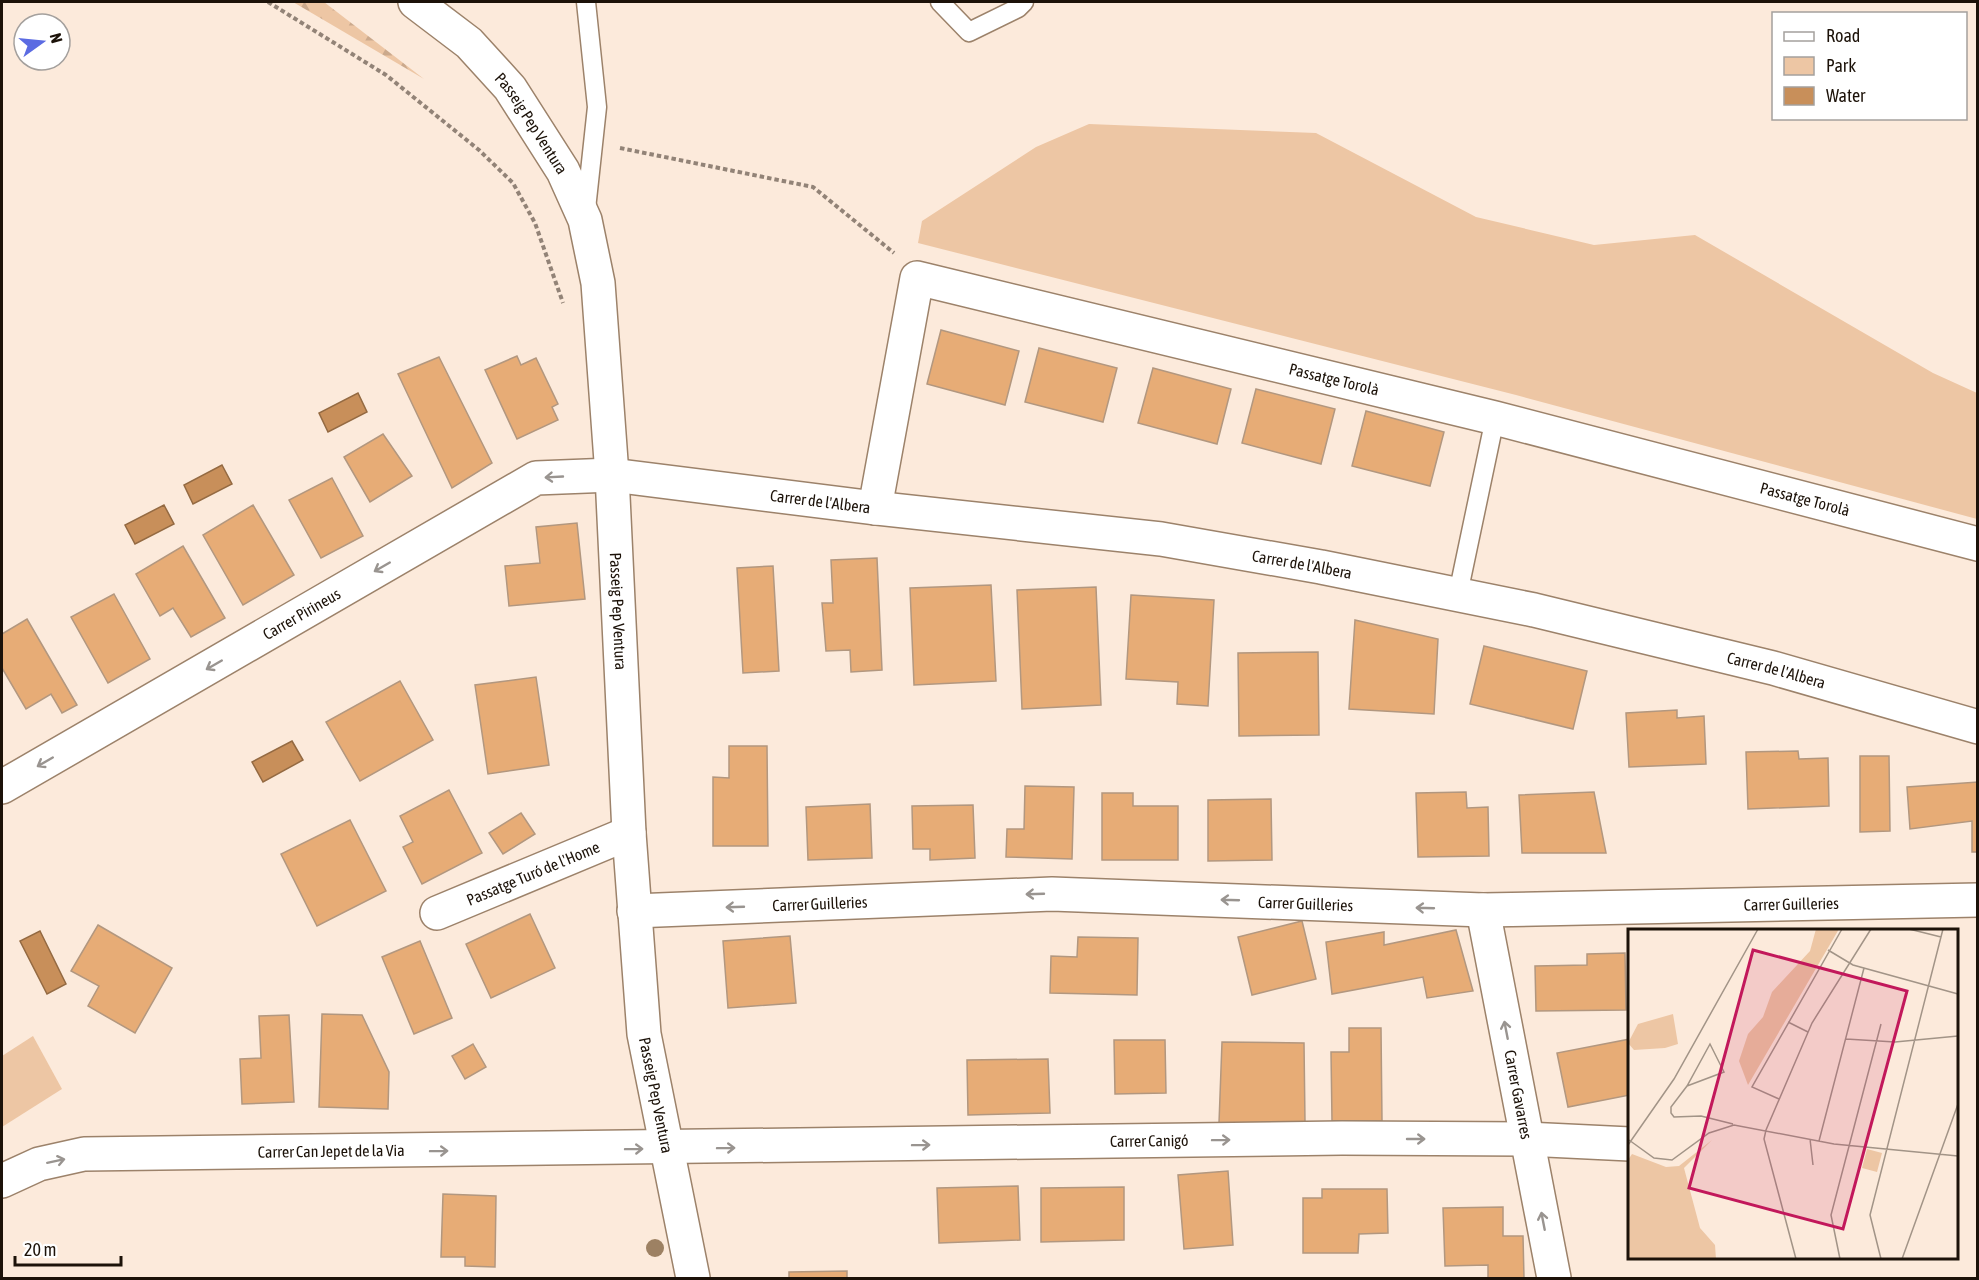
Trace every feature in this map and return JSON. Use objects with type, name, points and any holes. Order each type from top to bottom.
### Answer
[{"type":"street","name":"Passeig Pep Ventura","points":[[415,2],[469,43],[510,88],[563,171],[585,220],[598,283],[602,331],[612,475],[629,832],[644,1034],[693,1278]]},
{"type":"street","name":"Passatge Torolà","points":[[875,508],[917,278],[1495,418],[1977,544]]},
{"type":"street","name":"Carrer de l'Albera","points":[[612,475],[875,508],[1161,539],[1458,594],[1773,668],[1977,727]]},
{"type":"street","name":"Carrer Pirineus","points":[[2,787],[536,478],[612,475]]},
{"type":"street","name":"Passatge Turó de l'Home","points":[[437,913],[629,832]]},
{"type":"street","name":"Carrer Guilleries","points":[[634,911],[1052,894],[1483,910],[1977,900]]},
{"type":"street","name":"Carrer Gavarres","points":[[1483,910],[1554,1278]]},
{"type":"street","name":"Carrer Canigó","points":[[668,1149],[1342,1138],[1526,1140],[1628,1144]]},
{"type":"street","name":"Carrer Can Jepet de la Via","points":[[2,1181],[39,1164],[84,1154],[668,1149]]},
{"type":"lane","points":[[585,220],[597,107],[586,2]]},
{"type":"lane","points":[[940,2],[969,32],[1018,8],[1024,2]]},
{"type":"lane","points":[[1458,594],[1495,418]]},
{"type":"path","points":[[268,2],[386,75],[479,150],[513,183],[536,223],[564,308],[602,331]]},
{"type":"green space","points":[[293,2],[324,2],[424,79]]},
{"type":"green space","points":[[1089,124],[1316,133],[1476,217],[1594,245],[1695,235],[1933,373],[1977,393],[1977,519],[1516,395],[918,243],[922,221],[1036,147]]},
{"type":"green space","points":[[33,1036],[62,1089],[2,1127],[2,1056]]},
{"type":"water","points":[[358,393],[367,412],[328,432],[319,413]]},
{"type":"water","points":[[222,465],[232,484],[193,504],[184,485]]},
{"type":"water","points":[[164,505],[174,524],[135,544],[125,525]]},
{"type":"water","points":[[292,741],[303,760],[263,782],[252,762]]},
{"type":"water","points":[[40,931],[66,984],[47,994],[20,941]]},
{"type":"building","points":[[941,330],[1019,351],[1005,405],[927,384]]},
{"type":"building","points":[[1039,348],[1117,368],[1103,422],[1025,402]]},
{"type":"building","points":[[517,356],[521,365],[536,358],[558,404],[552,407],[558,420],[517,439],[485,370]]},
{"type":"building","points":[[439,357],[492,463],[452,488],[398,374]]},
{"type":"building","points":[[1153,368],[1231,389],[1217,444],[1138,423]]},
{"type":"building","points":[[1256,389],[1335,409],[1321,464],[1242,443]]},
{"type":"building","points":[[1366,411],[1444,432],[1430,486],[1352,466]]},
{"type":"building","points":[[383,434],[412,476],[370,502],[344,457]]},
{"type":"building","points":[[332,478],[363,536],[321,558],[289,500]]},
{"type":"building","points":[[253,505],[294,575],[243,605],[203,535]]},
{"type":"building","points":[[577,523],[585,599],[509,606],[505,566],[540,563],[536,527]]},
{"type":"building","points":[[183,546],[225,618],[191,637],[173,608],[160,616],[136,574]]},
{"type":"building","points":[[877,558],[882,670],[851,672],[850,650],[826,651],[822,603],[833,603],[831,560]]},
{"type":"building","points":[[773,566],[779,671],[743,673],[737,568]]},
{"type":"building","points":[[991,585],[996,681],[914,685],[910,588]]},
{"type":"building","points":[[1096,587],[1101,705],[1022,709],[1017,590]]},
{"type":"building","points":[[114,594],[150,659],[108,683],[71,617]]},
{"type":"building","points":[[1131,595],[1214,600],[1208,706],[1177,704],[1178,682],[1126,679]]},
{"type":"building","points":[[27,619],[77,705],[62,713],[51,694],[26,709],[2,668],[2,634]]},
{"type":"building","points":[[1355,620],[1438,639],[1434,714],[1349,709]]},
{"type":"building","points":[[1484,646],[1587,671],[1573,729],[1470,704]]},
{"type":"building","points":[[1318,652],[1319,735],[1239,736],[1238,653]]},
{"type":"building","points":[[536,677],[549,765],[488,774],[475,685]]},
{"type":"building","points":[[400,681],[433,740],[360,781],[326,722]]},
{"type":"building","points":[[1677,710],[1677,718],[1704,716],[1706,764],[1629,767],[1626,713]]},
{"type":"building","points":[[729,746],[767,746],[768,846],[713,846],[713,777],[729,778]]},
{"type":"building","points":[[1798,751],[1799,759],[1828,758],[1829,806],[1748,809],[1746,752]]},
{"type":"building","points":[[1860,756],[1889,756],[1890,831],[1860,832]]},
{"type":"building","points":[[1978,782],[1978,852],[1972,852],[1972,821],[1910,829],[1907,787]]},
{"type":"building","points":[[1025,786],[1074,787],[1072,859],[1006,857],[1007,829],[1024,829]]},
{"type":"building","points":[[449,790],[482,853],[422,884],[403,847],[413,842],[400,816]]},
{"type":"building","points":[[1466,792],[1467,808],[1488,807],[1489,856],[1418,857],[1416,793]]},
{"type":"building","points":[[1594,792],[1606,853],[1522,853],[1519,795]]},
{"type":"building","points":[[1102,793],[1133,793],[1133,806],[1178,806],[1178,860],[1102,860]]},
{"type":"building","points":[[1271,799],[1272,860],[1208,861],[1208,800]]},
{"type":"building","points":[[870,804],[872,858],[808,860],[806,807]]},
{"type":"building","points":[[973,805],[975,858],[930,860],[930,849],[913,849],[912,806]]},
{"type":"building","points":[[521,813],[535,834],[503,854],[489,833]]},
{"type":"building","points":[[350,820],[386,891],[317,926],[281,854]]},
{"type":"building","points":[[530,914],[555,968],[491,998],[466,944]]},
{"type":"building","points":[[1302,921],[1316,979],[1252,995],[1238,937]]},
{"type":"building","points":[[98,925],[172,968],[135,1033],[88,1006],[99,986],[71,971]]},
{"type":"building","points":[[1456,930],[1473,991],[1427,998],[1423,977],[1332,994],[1326,942],[1384,932],[1384,945]]},
{"type":"building","points":[[790,936],[796,1003],[728,1008],[723,941]]},
{"type":"building","points":[[1078,937],[1138,938],[1137,995],[1050,993],[1051,956],[1077,957]]},
{"type":"building","points":[[420,941],[452,1018],[414,1034],[382,957]]},
{"type":"building","points":[[1625,953],[1626,1010],[1536,1011],[1535,966],[1587,965],[1587,954]]},
{"type":"building","points":[[322,1014],[362,1015],[389,1072],[388,1109],[319,1107]]},
{"type":"building","points":[[289,1015],[294,1102],[242,1104],[240,1059],[261,1058],[259,1016]]},
{"type":"building","points":[[1349,1028],[1381,1028],[1382,1121],[1332,1121],[1331,1052],[1349,1052]]},
{"type":"building","points":[[1628,1039],[1628,1095],[1568,1107],[1557,1053]]},
{"type":"building","points":[[1114,1040],[1165,1040],[1166,1093],[1115,1094]]},
{"type":"building","points":[[1222,1042],[1304,1043],[1305,1122],[1219,1123]]},
{"type":"building","points":[[473,1044],[486,1067],[465,1079],[452,1056]]},
{"type":"building","points":[[1048,1059],[1050,1113],[968,1115],[967,1060]]},
{"type":"building","points":[[1228,1171],[1233,1245],[1184,1249],[1178,1175]]},
{"type":"building","points":[[1018,1186],[1020,1240],[939,1243],[937,1188]]},
{"type":"building","points":[[1124,1187],[1124,1240],[1041,1242],[1041,1188]]},
{"type":"building","points":[[1322,1189],[1387,1189],[1388,1233],[1359,1234],[1358,1253],[1303,1253],[1303,1198],[1322,1198]]},
{"type":"building","points":[[443,1194],[496,1196],[495,1267],[465,1266],[465,1257],[441,1257]]},
{"type":"building","points":[[1503,1207],[1503,1236],[1523,1236],[1524,1278],[1488,1278],[1488,1265],[1445,1266],[1443,1208]]},
{"type":"building","points":[[847,1271],[847,1278],[789,1278],[789,1272]]}]
